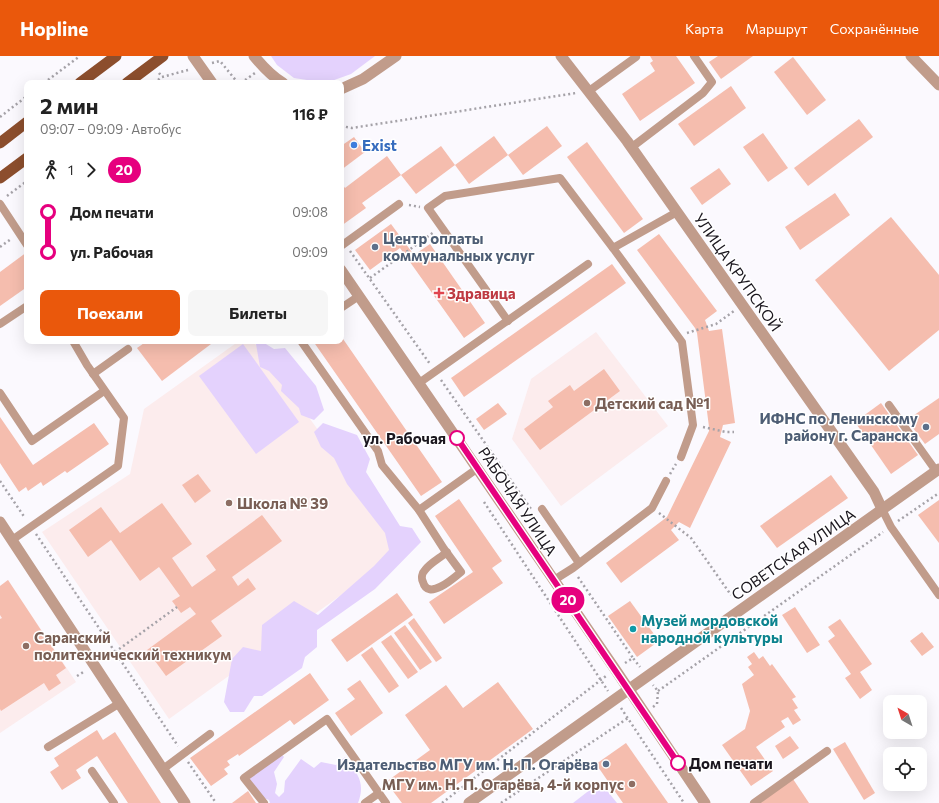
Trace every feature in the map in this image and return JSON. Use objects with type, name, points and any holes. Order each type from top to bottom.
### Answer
[{"type":"main road","points":[[84,80],[116,56]]},
{"type":"main road","points":[[131,80],[163,56]]},
{"type":"main road","points":[[0,143],[24,124]]},
{"type":"main road","points":[[0,178],[24,160]]},
{"type":"street","points":[[193,56],[210,80]]},
{"type":"street","points":[[254,56],[263,67],[278,80]]},
{"type":"street","points":[[344,88],[363,79],[396,56]]},
{"type":"street","name":"УЛИЦА КРУПСКОЙ","points":[[561,56],[632,147],[874,492],[882,509]]},
{"type":"street","points":[[911,56],[939,85]]},
{"type":"street","name":"РАБОЧАЯ УЛИЦА","points":[[344,274],[478,468],[705,803]]},
{"type":"street","name":"СОВЕТСКАЯ УЛИЦА","points":[[469,803],[937,470]]},
{"type":"street","points":[[0,522],[185,803]]},
{"type":"lane","points":[[632,147],[703,93],[712,82],[694,56]]},
{"type":"lane","points":[[589,91],[636,57]]},
{"type":"lane","points":[[508,321],[428,208],[445,196],[560,178],[682,342],[692,425],[681,457]]},
{"type":"lane","points":[[0,204],[24,240]]},
{"type":"lane","points":[[344,244],[399,204]]},
{"type":"lane","points":[[613,248],[677,212]]},
{"type":"lane","points":[[419,383],[588,264]]},
{"type":"lane","points":[[344,306],[359,296]]},
{"type":"lane","points":[[0,324],[24,308]]},
{"type":"lane","points":[[12,540],[118,466],[124,418],[93,374],[75,344]]},
{"type":"lane","points":[[303,344],[378,451],[382,465],[419,510],[462,572],[440,588],[434,590],[428,588],[423,584],[422,577],[425,570],[447,552]]},
{"type":"lane","points":[[93,374],[128,349]]},
{"type":"lane","points":[[0,393],[32,441],[104,390]]},
{"type":"lane","points":[[889,405],[937,470]]},
{"type":"lane","points":[[419,510],[478,468]]},
{"type":"lane","points":[[554,580],[576,566],[652,508],[666,481]]},
{"type":"lane","points":[[542,509],[576,566]]},
{"type":"lane","points":[[882,509],[891,527],[939,595]]},
{"type":"lane","points":[[48,747],[120,703]]},
{"type":"lane","points":[[264,803],[244,778],[327,719],[386,803]]},
{"type":"lane","points":[[163,769],[210,734]]},
{"type":"lane","points":[[754,803],[827,751]]},
{"type":"lane","points":[[92,771],[114,803]]},
{"type":"lane","points":[[365,803],[379,793]]},
{"type":"path","points":[[48,80],[80,56]]},
{"type":"path","points":[[158,80],[162,77]]},
{"type":"path","points":[[344,127],[352,128],[589,91]]},
{"type":"path","points":[[0,116],[24,98]]},
{"type":"path","points":[[5,197],[24,182]]},
{"type":"path","points":[[399,204],[428,208]]},
{"type":"path","points":[[370,278],[442,227]]},
{"type":"path","points":[[344,246],[370,278],[532,509]]},
{"type":"path","points":[[678,336],[716,324],[743,305]]},
{"type":"path","points":[[692,425],[726,432],[734,432]]},
{"type":"path","points":[[666,481],[681,457]]},
{"type":"path","points":[[0,481],[216,803]]},
{"type":"path","points":[[658,691],[939,493]]},
{"type":"path","points":[[480,496],[684,803]]},
{"type":"path","points":[[652,508],[690,538],[731,595]]},
{"type":"path","points":[[576,566],[633,658]]},
{"type":"path","points":[[115,652],[177,607]]},
{"type":"path","points":[[442,803],[601,680]]},
{"type":"path","points":[[501,803],[628,718]]},
{"type":"shaded area","points":[[271,56],[375,56],[351,74],[334,80],[307,80],[294,78],[277,65]]},
{"type":"shaded area","name":"Детский сад №1","points":[[596,332],[668,426],[561,506],[512,439],[531,379]]},
{"type":"shaded area","name":"Школа № 39","points":[[235,344],[255,344],[405,549],[169,719],[42,532],[130,474],[144,409]]},
{"type":"shaded area","points":[[243,344],[299,422],[256,454],[199,376]]},
{"type":"shaded area","points":[[256,344],[266,344],[274,349],[285,348],[316,386],[324,410],[314,420],[301,415],[299,408],[281,391],[282,385],[269,371],[260,367]]},
{"type":"shaded area","points":[[323,423],[357,435],[370,459],[366,472],[400,526],[412,528],[421,542],[375,589],[317,630],[317,647],[305,657],[302,668],[262,696],[254,696],[244,712],[230,712],[224,702],[232,659],[243,647],[261,651],[262,625],[294,601],[318,615],[374,566],[389,550],[385,533],[347,484],[334,458],[321,447],[314,432]]},
{"type":"shaded area","name":"Саранский политехнический техникум","points":[[8,580],[76,682],[0,733],[0,586]]},
{"type":"shaded area","points":[[279,751],[284,757],[274,772],[277,784],[275,793],[279,797],[284,792],[285,781],[301,759],[314,768],[321,762],[336,765],[345,757],[361,783],[358,803],[270,803],[269,800],[261,797],[245,775]]},
{"type":"shaded area","points":[[600,782],[617,803],[573,803]]},
{"type":"building","points":[[650,56],[676,56],[695,83],[640,121],[622,94],[655,71],[650,63],[653,61]]},
{"type":"building","points":[[718,56],[753,56],[721,79],[709,62]]},
{"type":"building","points":[[793,57],[826,100],[807,115],[774,72]]},
{"type":"building","points":[[731,86],[746,108],[694,146],[678,124]]},
{"type":"building","points":[[859,119],[873,137],[808,186],[794,168]]},
{"type":"building","points":[[547,126],[562,146],[523,175],[508,155]]},
{"type":"building","points":[[763,133],[788,168],[768,182],[743,147]]},
{"type":"building","points":[[494,136],[508,155],[469,184],[455,165]]},
{"type":"building","points":[[354,137],[365,152],[344,168],[344,144]]},
{"type":"building","points":[[587,142],[643,219],[624,233],[567,157]]},
{"type":"building","points":[[441,146],[455,165],[416,194],[401,175]]},
{"type":"building","points":[[387,156],[401,175],[362,203],[366,208],[344,224],[344,187],[345,188]]},
{"type":"building","points":[[719,168],[731,184],[702,205],[690,188]]},
{"type":"building","points":[[835,193],[850,215],[800,250],[785,227]]},
{"type":"building","points":[[891,217],[939,275],[939,330],[889,371],[815,280]]},
{"type":"building","points":[[391,224],[414,255],[430,244],[485,323],[464,338],[400,248],[370,270],[355,250]]},
{"type":"building","points":[[659,234],[717,311],[705,320],[709,331],[722,329],[735,423],[723,425],[720,437],[731,442],[690,528],[679,522],[671,530],[679,540],[621,583],[606,563],[667,517],[709,431],[697,333],[695,328],[637,250]]},
{"type":"building","points":[[24,254],[24,289],[0,306],[0,272]]},
{"type":"building","points":[[612,264],[626,283],[464,397],[451,378]]},
{"type":"building","points":[[344,340],[442,482],[421,496],[315,344],[344,344]]},
{"type":"building","points":[[143,344],[211,344],[162,381],[137,348]]},
{"type":"building","points":[[604,369],[620,391],[540,450],[524,429],[553,407],[548,401],[570,385],[574,391]]},
{"type":"building","name":"ИФНС по Ленинскому району г. Саранска","points":[[939,398],[939,434],[925,444],[907,420]]},
{"type":"building","points":[[498,403],[507,414],[484,430],[476,419]]},
{"type":"building","points":[[881,403],[918,455],[891,474],[855,422]]},
{"type":"building","points":[[0,417],[33,465],[94,423],[109,444],[67,473],[65,471],[43,486],[41,482],[28,491],[26,487],[19,492],[0,463]]},
{"type":"building","points":[[198,474],[211,491],[195,503],[182,485]]},
{"type":"building","points":[[831,475],[848,498],[777,548],[760,526]]},
{"type":"building","points":[[459,499],[502,561],[492,568],[503,583],[444,624],[429,602],[473,572],[435,516]]},
{"type":"building","points":[[939,500],[939,543],[918,515]]},
{"type":"building","points":[[162,503],[192,544],[172,558],[192,587],[216,570],[206,556],[262,515],[282,541],[232,577],[238,586],[248,578],[256,589],[211,621],[222,636],[166,676],[147,650],[196,614],[190,607],[181,613],[172,601],[180,596],[159,567],[140,581],[111,540],[88,557],[69,530],[101,507],[120,533]]},
{"type":"building","name":"Саранский политехнический техникум","points":[[8,580],[66,668],[56,675],[61,683],[49,691],[44,683],[1,711],[0,619],[2,618],[0,615],[0,586]]},
{"type":"building","points":[[397,593],[413,615],[347,662],[331,640]]},
{"type":"building","name":"Музей мордовской народной культуры","points":[[630,601],[659,641],[637,657],[608,616]]},
{"type":"building","points":[[795,607],[820,645],[807,653],[782,615]]},
{"type":"building","points":[[414,618],[442,658],[436,662],[408,623]]},
{"type":"building","points":[[840,619],[872,664],[860,672],[872,690],[860,699],[845,678],[851,674],[828,641],[835,636],[828,627]]},
{"type":"building","points":[[405,625],[432,662],[420,670],[394,633]]},
{"type":"building","points":[[922,632],[934,647],[922,656],[910,641]]},
{"type":"building","points":[[391,635],[418,672],[408,679],[381,642]]},
{"type":"building","points":[[372,647],[399,686],[389,693],[361,655]]},
{"type":"building","name":"Дом печати","points":[[754,652],[759,659],[763,656],[770,666],[772,664],[796,697],[792,699],[798,708],[794,710],[801,720],[793,725],[788,717],[781,721],[785,727],[756,747],[773,771],[751,786],[722,745],[745,729],[750,711],[742,684],[754,675],[748,667],[752,664],[747,657]]},
{"type":"building","points":[[310,673],[329,700],[294,725],[290,720],[239,756],[238,754],[227,761],[230,765],[224,769],[228,774],[211,786],[190,758]]},
{"type":"building","points":[[360,680],[383,713],[351,736],[335,713],[355,699],[347,689]]},
{"type":"building","points":[[498,682],[533,729],[431,803],[402,803],[386,782],[430,750],[405,715],[446,685],[463,708]]},
{"type":"building","points":[[97,730],[103,740],[115,732],[161,803],[128,803],[97,756],[76,770],[81,778],[62,790],[50,772],[59,766],[54,758]]},
{"type":"building","points":[[790,736],[799,748],[783,759],[775,746]]},
{"type":"building","points":[[845,742],[875,793],[864,800],[833,749]]},
{"type":"building","name":"МГУ им. Н. П. Огарёва, 4-й корпус","points":[[626,743],[668,803],[623,803],[596,764]]},
{"type":"building","points":[[793,779],[809,803],[760,803]]},
{"type":"building","points":[[248,791],[256,803],[232,803]]},
{"type":"bus line","name":"20","points":[[457,438],[678,763]]},
{"type":"place","name":"Exist","points":[[354,145]]},
{"type":"place","name":"Центр оплаты коммунальных услуг","points":[[375,247]]},
{"type":"place","name":"Здравица","points":[[439,293]]},
{"type":"place","name":"Детский сад №1","points":[[587,403]]},
{"type":"place","name":"ИФНС по Ленинскому району г. Саранска","points":[[926,427]]},
{"type":"place","name":"ул. Рабочая","points":[[457,438]]},
{"type":"place","name":"Школа № 39","points":[[229,503]]},
{"type":"place","name":"Музей мордовской народной культуры","points":[[633,629]]},
{"type":"place","name":"Саранский политехнический техникум","points":[[26,646]]},
{"type":"place","name":"Дом печати","points":[[678,763]]},
{"type":"place","name":"Издательство МГУ им. Н. П. Огарёва","points":[[606,764]]},
{"type":"place","name":"МГУ им. Н. П. Огарёва, 4-й корпус","points":[[632,784]]}]
